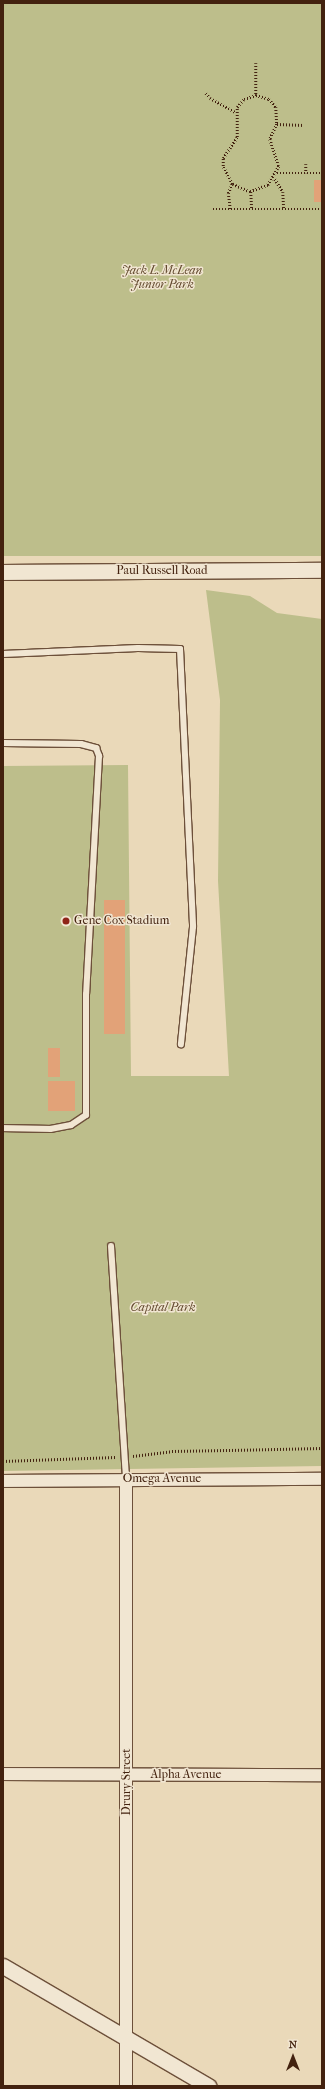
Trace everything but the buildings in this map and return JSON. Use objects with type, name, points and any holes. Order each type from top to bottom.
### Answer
[{"type":"street","name":"Paul Russell Road","points":[[3,572],[322,570]]},
{"type":"street","name":"Omega Avenue","points":[[3,1481],[126,1479],[322,1479]]},
{"type":"street","name":"Drury Street","points":[[126,1479],[126,2086]]},
{"type":"street","name":"Alpha Avenue","points":[[3,1774],[322,1775]]},
{"type":"street","points":[[3,1966],[125,2039],[208,2086]]},
{"type":"lane","points":[[3,654],[138,648],[180,649],[193,926],[180,1044]]},
{"type":"lane","points":[[3,743],[81,744],[96,748],[99,756],[86,994],[86,1115],[71,1124],[50,1129],[3,1128]]},
{"type":"lane","points":[[111,1246],[123,1457],[126,1479]]},
{"type":"path","points":[[256,63],[256,95]]},
{"type":"path","points":[[206,93],[210,98],[235,112]]},
{"type":"path","points":[[256,95],[274,103],[277,124],[270,138],[279,158],[275,179],[264,189],[251,192],[232,184],[223,162],[227,148],[238,133],[235,112],[244,99],[256,95]]},
{"type":"path","points":[[277,124],[304,125]]},
{"type":"path","points":[[306,164],[306,173]]},
{"type":"path","points":[[277,173],[322,173]]},
{"type":"path","points":[[275,179],[283,192],[284,209]]},
{"type":"path","points":[[230,209],[228,193],[232,184]]},
{"type":"path","points":[[251,192],[252,209]]},
{"type":"path","points":[[213,209],[322,209]]},
{"type":"path","points":[[3,1460],[123,1457],[172,1451],[322,1448]]},
{"type":"green space","name":"Jack L. McLean Junior Park","points":[[3,3],[322,3],[322,556],[3,556]]},
{"type":"green space","name":"Capital Park","points":[[206,590],[250,596],[277,613],[322,619],[322,1466],[3,1471],[3,766],[128,765],[131,1076],[229,1076],[218,881],[220,700]]},
{"type":"place","name":"Gene Cox Stadium","points":[[66,921]]}]
